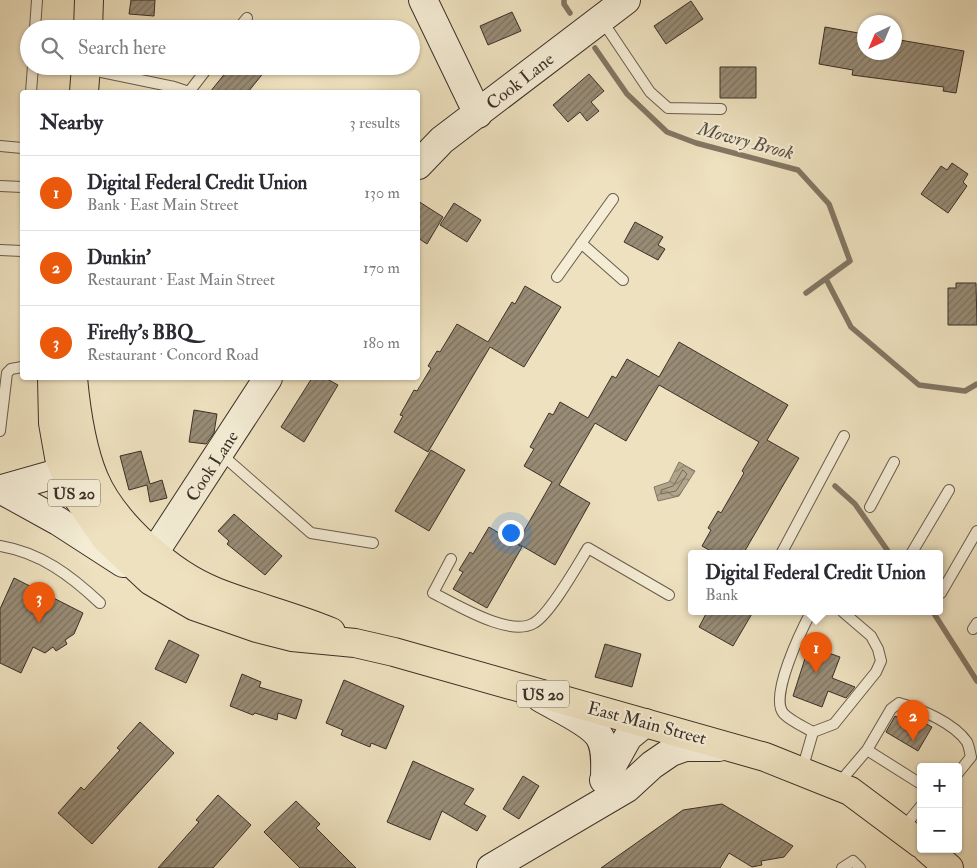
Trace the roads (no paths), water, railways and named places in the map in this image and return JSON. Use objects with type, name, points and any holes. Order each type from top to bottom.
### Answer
[{"type":"main road","points":[[89,20],[90,0]]},
{"type":"main road","name":"US 20","points":[[52,380],[53,423],[59,457],[154,552]]},
{"type":"main road","name":"US 20","points":[[73,380],[82,480],[106,539],[151,581]]},
{"type":"main road","name":"East Main Street","points":[[154,552],[177,571],[214,592],[273,610],[355,643],[523,688],[765,757],[850,791],[912,836]]},
{"type":"main road","name":"East Main Street","points":[[151,581],[194,606],[232,620],[292,637],[355,643]]},
{"type":"main road","points":[[932,853],[949,868]]},
{"type":"street","points":[[423,0],[478,114]]},
{"type":"street","name":"Cook Lane","points":[[420,163],[442,140],[626,0]]},
{"type":"street","name":"Cook Lane","points":[[154,552],[267,380]]},
{"type":"street","points":[[1,489],[54,474],[82,480]]},
{"type":"street","points":[[33,507],[48,506],[63,499],[82,480]]},
{"type":"street","points":[[1,489],[151,581]]},
{"type":"street","points":[[523,688],[592,728],[604,748],[616,783]]},
{"type":"street","points":[[616,783],[628,737],[645,723]]},
{"type":"street","points":[[491,868],[566,822],[594,795],[652,765],[671,752],[685,747],[731,747]]},
{"type":"lane","points":[[36,20],[37,0]]},
{"type":"lane","points":[[600,18],[650,92],[668,108],[721,109]]},
{"type":"lane","points":[[31,90],[32,75]]},
{"type":"lane","points":[[191,90],[202,75]]},
{"type":"lane","points":[[86,76],[176,90]]},
{"type":"lane","points":[[0,146],[20,148]]},
{"type":"lane","points":[[0,186],[20,187]]},
{"type":"lane","points":[[557,277],[614,199]]},
{"type":"lane","points":[[581,243],[623,280]]},
{"type":"lane","points":[[0,250],[20,251]]},
{"type":"lane","points":[[0,431],[7,373],[11,369],[20,367]]},
{"type":"lane","points":[[783,550],[844,436]]},
{"type":"lane","points":[[220,454],[311,532],[374,543]]},
{"type":"lane","points":[[870,508],[894,462]]},
{"type":"lane","points":[[913,550],[949,490]]},
{"type":"lane","points":[[943,590],[977,531]]},
{"type":"lane","points":[[0,546],[18,549],[69,575],[100,603]]},
{"type":"lane","points":[[451,558],[433,593],[480,616],[510,627],[534,624],[551,604],[588,548],[668,595]]},
{"type":"lane","points":[[809,615],[796,641],[778,699],[783,713],[814,732]]},
{"type":"lane","points":[[814,732],[834,724],[876,672],[880,660],[878,649],[871,636],[846,615]]},
{"type":"lane","points":[[836,785],[867,750],[891,709],[899,703],[951,727],[967,743],[971,758],[962,768]]},
{"type":"lane","points":[[802,771],[814,732]]},
{"type":"lane","points":[[867,750],[917,781]]},
{"type":"lane","points":[[912,836],[920,808]]},
{"type":"lane","points":[[842,868],[853,861],[860,868]]},
{"type":"water","points":[[679,462],[695,471],[679,496],[658,501],[654,487],[669,482]]},
{"type":"waterway","name":"Mowry Brook","points":[[564,0],[564,4],[570,13]]},
{"type":"waterway","name":"Mowry Brook","points":[[595,48],[627,94],[667,132],[696,143],[798,170],[829,204],[850,261],[806,293]]},
{"type":"waterway","points":[[826,279],[851,327],[919,385],[965,391],[977,384]]},
{"type":"waterway","name":"Mowry Brook","points":[[835,486],[855,504],[887,550]]},
{"type":"waterway","name":"Mowry Brook","points":[[935,615],[977,681]]},
{"type":"place","name":"Firefly's BBQ","points":[[39,623]]},
{"type":"place","name":"Digital Federal Credit Union","points":[[816,673]]},
{"type":"place","name":"Dunkin'","points":[[913,741]]}]
